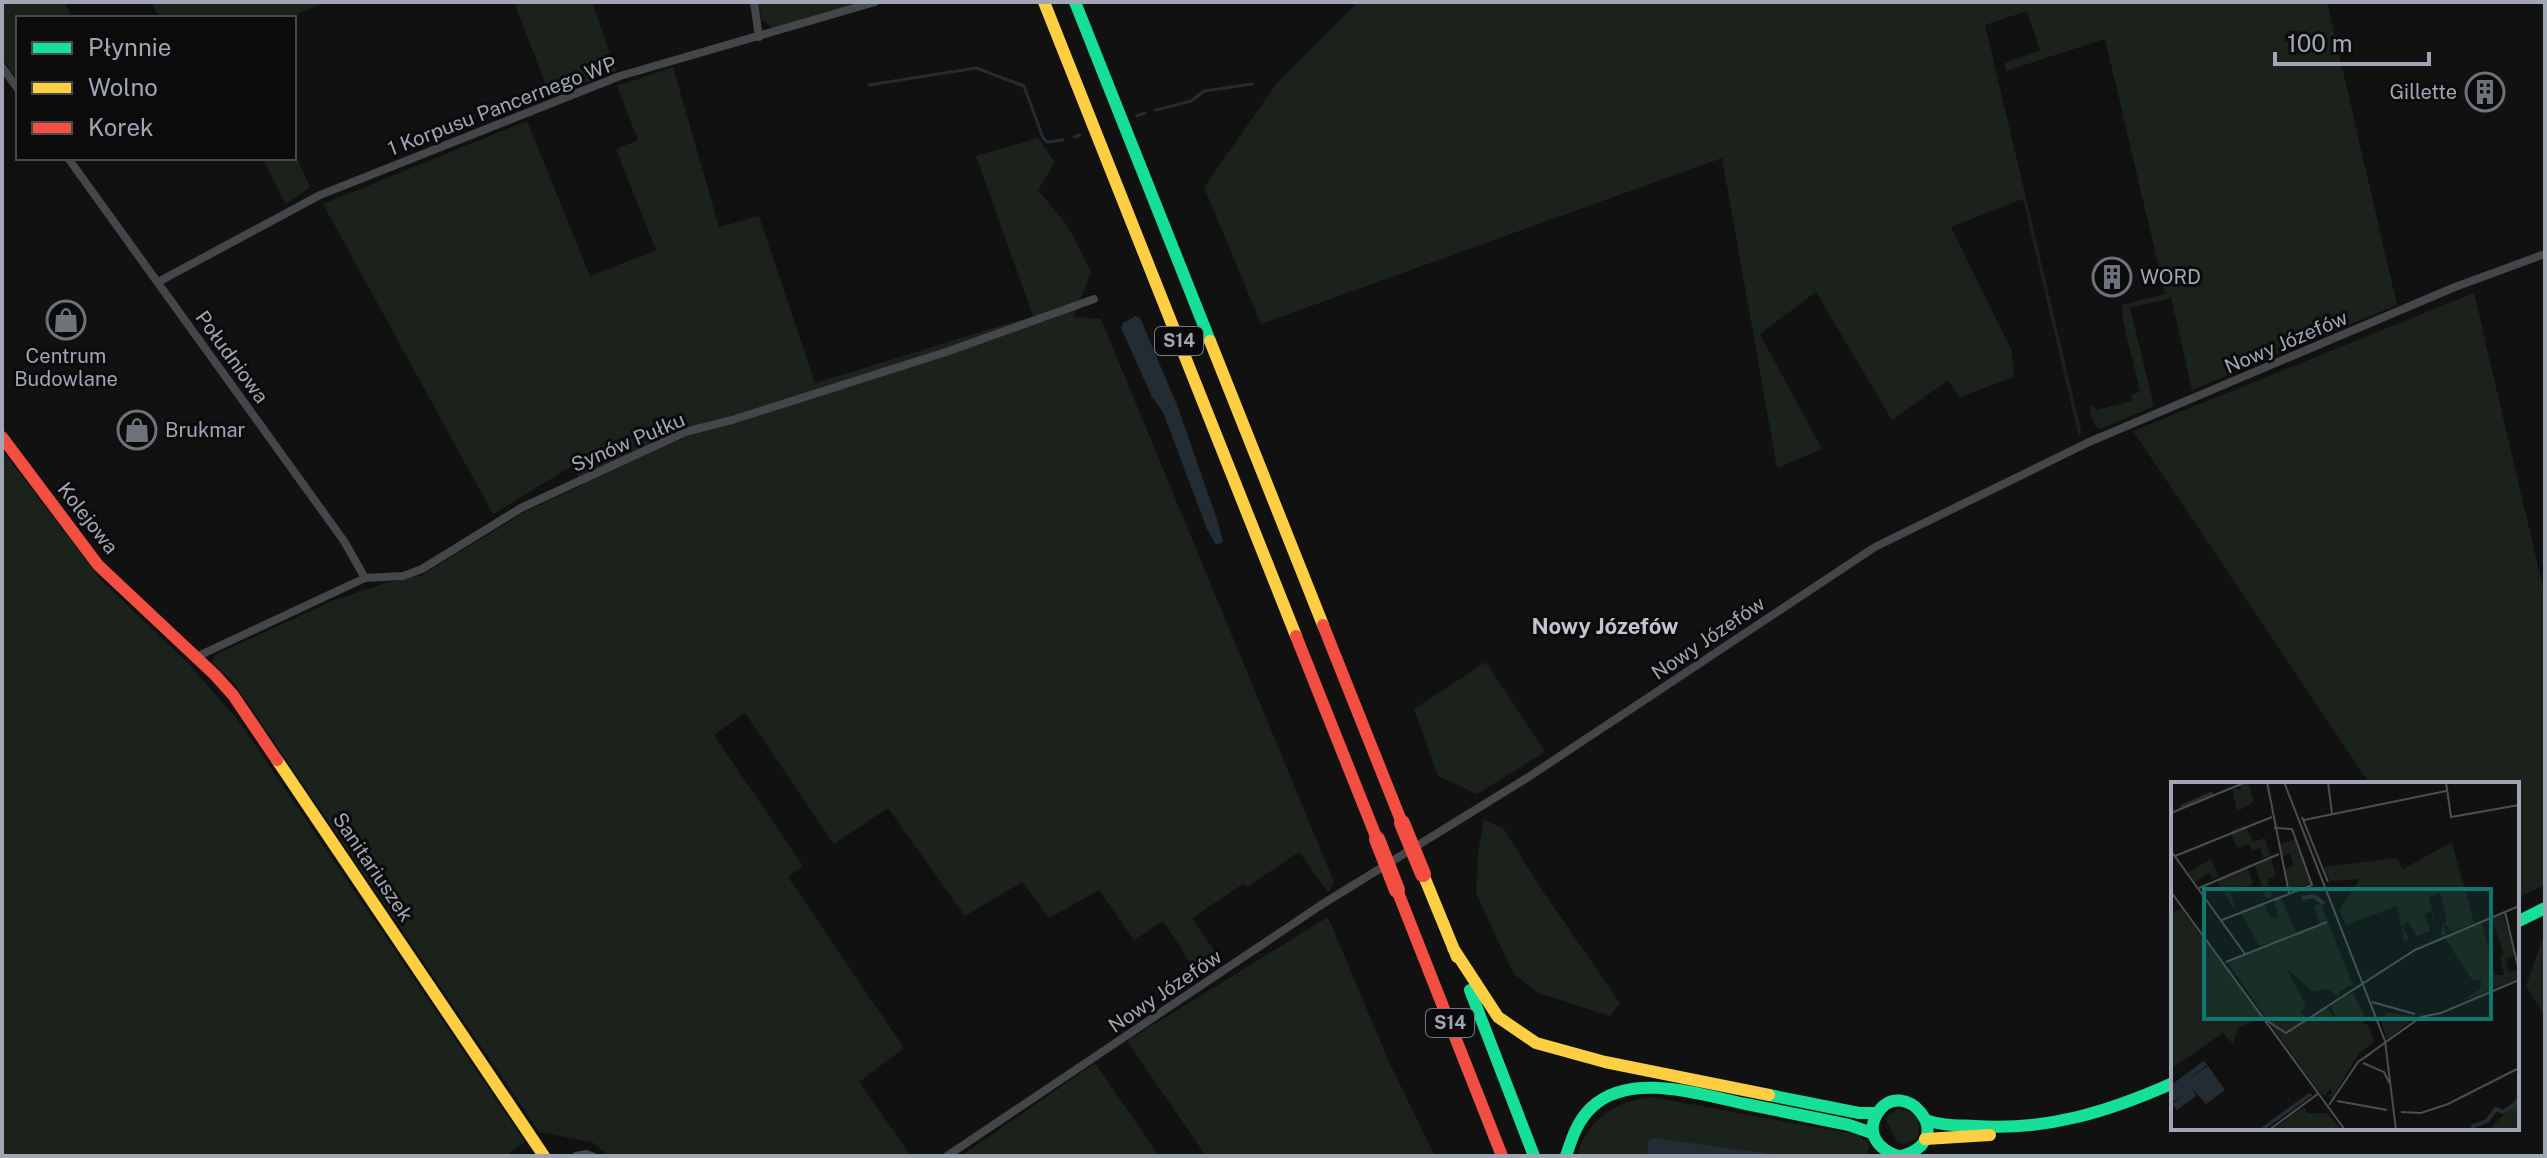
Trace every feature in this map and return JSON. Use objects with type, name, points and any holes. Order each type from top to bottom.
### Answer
[{"type":"main road","name":"S14","points":[[1044,2],[1502,1156]]},
{"type":"main road","name":"S14","points":[[1075,2],[1534,1156]]},
{"type":"main road","name":"Kolejowa","points":[[2,437],[90,556],[152,616]]},
{"type":"main road","name":"Sanitariuszek","points":[[152,616],[233,695],[544,1156]]},
{"type":"main road","points":[[2519,921],[2545,908]]},
{"type":"main road","points":[[1453,948],[1498,1017],[1536,1043],[1605,1062],[1859,1113],[1877,1113]]},
{"type":"main road","points":[[1925,1139],[2004,1134],[2059,1124],[2100,1113],[2171,1084]]},
{"type":"main road","points":[[1566,1156],[1576,1125],[1589,1110],[1600,1101],[1631,1088],[1682,1090],[1849,1125],[1878,1146],[1899,1156],[1916,1151],[1925,1139],[1926,1120],[1917,1107],[1900,1101],[1883,1106],[1877,1113],[1878,1146]]},
{"type":"main road","points":[[1926,1120],[1971,1127],[2021,1129]]},
{"type":"street","points":[[754,2],[759,37]]},
{"type":"street","name":"1 Korpusu Pancernego WP","points":[[158,282],[320,195],[620,76],[875,2]]},
{"type":"street","points":[[2,67],[16,86]]},
{"type":"street","name":"Południowa","points":[[69,160],[344,541],[365,578]]},
{"type":"street","name":"Nowy Józefów","points":[[947,1156],[1321,905],[1527,778],[1875,547],[2089,442],[2455,287],[2545,254]]},
{"type":"street","name":"Synów Pułku","points":[[196,657],[365,578],[403,576],[422,569],[521,508],[685,432],[946,352],[1094,299]]},
{"type":"street","points":[[576,1156],[592,1156]]},
{"type":"shaded area","points":[[2,2],[64,2],[72,16],[16,16],[16,77],[2,59]]},
{"type":"shaded area","points":[[151,2],[327,2],[292,16],[159,16]]},
{"type":"shaded area","points":[[514,2],[592,2],[616,71],[550,96]]},
{"type":"shaded area","points":[[758,2],[865,2],[775,29],[762,20]]},
{"type":"shaded area","points":[[1358,2],[2327,2],[2397,305],[2192,390],[2171,298],[2130,308],[2154,406],[2101,429],[2095,426],[2091,407],[2094,406],[2096,410],[2132,401],[2131,394],[2140,392],[2122,305],[2165,294],[2105,39],[2006,71],[2005,63],[2040,50],[2027,11],[1985,25],[2081,430],[2079,438],[2023,199],[1951,227],[2012,351],[2014,377],[1960,397],[1948,380],[1892,420],[1816,292],[1760,334],[1822,449],[1777,468],[1722,158],[1261,324],[1204,187],[1277,83]]},
{"type":"shaded area","points":[[673,67],[719,227],[759,216],[815,383],[1033,316],[976,156],[1038,138],[1055,162],[1038,190],[1069,228],[1091,272],[1074,317],[1101,319],[1334,882],[1328,892],[1299,852],[1247,887],[1243,884],[1192,918],[1223,963],[1200,977],[1163,921],[1134,940],[1099,890],[1049,918],[1022,882],[965,916],[888,808],[834,844],[745,713],[714,735],[803,866],[788,877],[904,1048],[859,1082],[911,1156],[610,1156],[592,1142],[539,1132],[234,683],[212,662],[215,655],[332,601],[386,583],[421,576],[526,511],[583,485],[572,466],[493,514],[323,204],[527,121],[590,276],[656,250],[616,149],[638,140],[617,86]]},
{"type":"shaded area","points":[[296,156],[310,187],[286,204],[263,160],[296,160]]},
{"type":"shaded area","points":[[2474,293],[2545,596],[2545,885],[2519,897],[2519,782],[2369,782],[2133,431]]},
{"type":"shaded area","points":[[1136,316],[1140,318],[1177,405],[1218,522],[1223,542],[1216,545],[1207,529],[1163,412],[1152,397],[1121,328],[1123,323]]},
{"type":"shaded area","points":[[2,450],[100,579],[189,664],[241,724],[525,1142],[506,1156],[2,1156]]},
{"type":"shaded area","points":[[1486,662],[1545,752],[1477,794],[1438,776],[1414,709]]},
{"type":"shaded area","points":[[1484,820],[1503,828],[1620,1003],[1610,1016],[1538,993],[1513,973],[1476,893],[1478,852]]},
{"type":"shaded area","points":[[1328,917],[1389,1062],[1435,1156],[1206,1156],[1127,1041]]},
{"type":"shaded area","points":[[2545,932],[2545,1017],[2526,986]]},
{"type":"shaded area","points":[[1095,1063],[1159,1156],[961,1156]]},
{"type":"shaded area","points":[[1652,1097],[1859,1135],[1870,1145],[1866,1156],[1577,1156],[1588,1132],[1605,1114],[1627,1102]]},
{"type":"shaded area","points":[[1897,1109],[1909,1112],[1916,1118],[1919,1127],[1917,1139],[1903,1144],[1897,1142],[1885,1118]]},
{"type":"shaded area","points":[[1652,1138],[1774,1156],[1647,1156],[1648,1141]]},
{"type":"waterway","points":[[869,85],[976,68],[1024,86],[1043,138],[1047,142],[1063,140]]},
{"type":"waterway","points":[[1156,110],[1191,101],[1204,91],[1252,84]]},
{"type":"waterway","points":[[1137,116],[1145,113]]},
{"type":"waterway","points":[[1074,137],[1080,135]]},
{"type":"traffic: fast","points":[[1075,2],[1210,341]]},
{"type":"traffic: fast","points":[[2519,921],[2545,908]]},
{"type":"traffic: fast","points":[[1470,990],[1534,1156]]},
{"type":"traffic: fast","points":[[1926,1120],[1950,1125],[2001,1127],[2052,1122],[2101,1111],[2171,1084]]},
{"type":"traffic: fast","points":[[1566,1156],[1579,1124],[1592,1107],[1608,1096],[1646,1088],[1688,1092],[1849,1125],[1872,1133]]},
{"type":"traffic: fast","points":[[1769,1095],[1859,1113],[1877,1113]]},
{"type":"traffic: fast","points":[[1898,1156],[1880,1146],[1873,1129],[1877,1114],[1888,1103],[1900,1101],[1912,1105],[1927,1125],[1926,1137],[1919,1148],[1901,1156]]},
{"type":"traffic: slow","points":[[1044,2],[1296,636]]},
{"type":"traffic: slow","points":[[1210,341],[1323,625]]},
{"type":"traffic: slow","points":[[277,760],[544,1156]]},
{"type":"traffic: slow","points":[[1423,874],[1457,957]]},
{"type":"traffic: slow","points":[[1453,948],[1498,1017],[1536,1043],[1605,1062],[1769,1095]]},
{"type":"traffic: slow","points":[[1925,1139],[1990,1135]]},
{"type":"traffic: jam","points":[[2,437],[98,565],[215,675],[233,695],[277,760]]},
{"type":"traffic: jam","points":[[1323,625],[1402,823]]},
{"type":"traffic: jam","points":[[1296,636],[1377,839]]},
{"type":"traffic: jam","points":[[1402,823],[1423,874]]},
{"type":"traffic: jam","points":[[1377,839],[1397,890]]},
{"type":"traffic: jam","points":[[1397,890],[1502,1156]]},
{"type":"place","name":"Gillette","points":[[2485,92]]},
{"type":"place","name":"WORD","points":[[2112,277]]},
{"type":"place","name":"Centrum Budowlane","points":[[66,320]]},
{"type":"place","name":"Brukmar","points":[[137,430]]},
{"type":"district","name":"Nowy Józefów","points":[[1605,626]]}]
